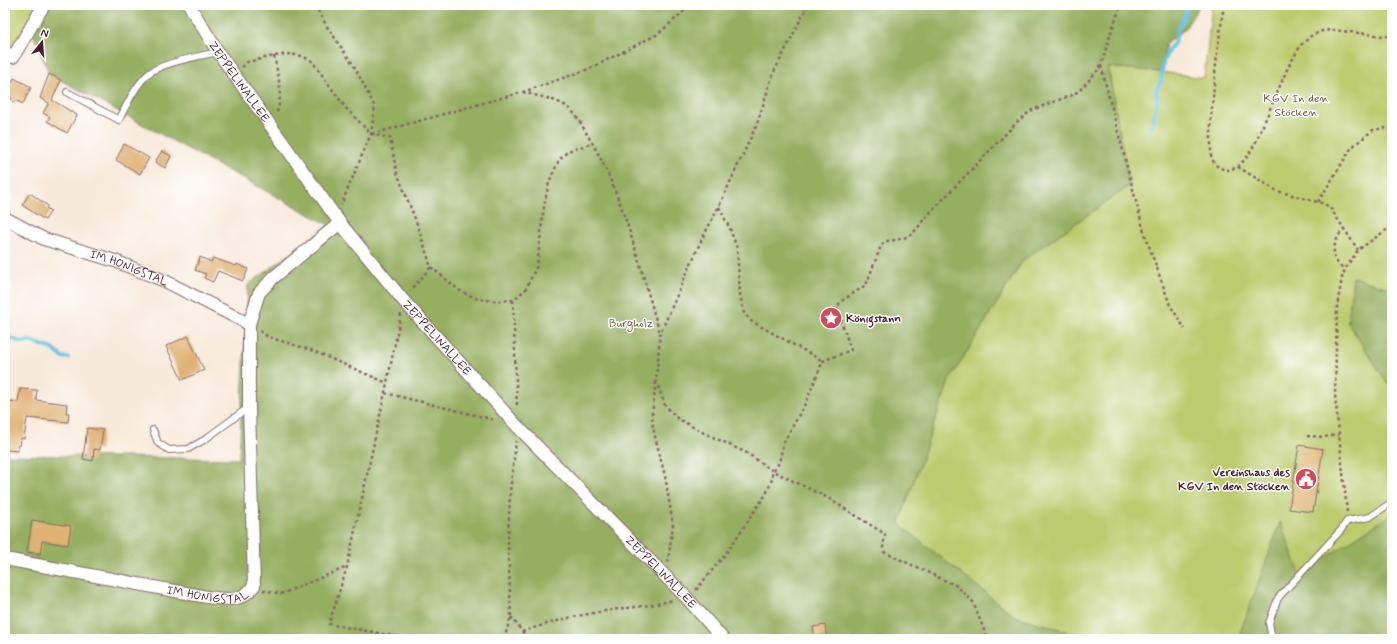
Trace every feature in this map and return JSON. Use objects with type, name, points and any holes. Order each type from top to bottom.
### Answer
[{"type":"street","points":[[5,52],[14,57],[44,5]]},
{"type":"street","name":"ZEPPELINALLEE","points":[[190,5],[218,52],[340,223],[403,300],[517,426],[666,576],[723,639]]},
{"type":"street","name":"IM HONIGSTAL","points":[[5,218],[44,239],[115,261],[165,281],[249,324]]},
{"type":"street","name":"IM HONIGSTAL","points":[[5,559],[207,597],[233,600],[242,598],[248,594],[254,586],[249,407],[249,324],[259,293],[274,277],[340,223]]},
{"type":"lane","points":[[67,92],[119,120],[132,95],[148,74],[163,66],[218,52]]},
{"type":"lane","points":[[153,430],[158,443],[169,450],[188,449],[204,440],[249,407]]},
{"type":"lane","points":[[1272,639],[1269,623],[1278,598],[1342,530],[1347,521],[1370,517],[1392,502]]},
{"type":"path","points":[[315,5],[326,25],[354,66],[375,107],[371,134],[340,209],[340,223]]},
{"type":"path","points":[[371,134],[522,92],[589,69],[658,34],[691,5]]},
{"type":"path","points":[[666,576],[673,525],[665,476],[653,428],[652,414],[660,334],[700,243],[757,124],[773,74],[808,5]]},
{"type":"path","points":[[522,632],[547,623],[592,613],[654,606],[686,597],[694,592],[753,515],[766,494],[771,483],[773,471],[778,463],[783,444],[806,402],[823,361],[851,350],[837,309],[840,302],[866,285],[881,246],[886,241],[902,239],[916,232],[924,219],[1019,120],[1032,110],[1079,91],[1101,65],[1112,29],[1122,5]]},
{"type":"path","points":[[1224,5],[1217,53],[1212,111],[1211,156],[1214,163],[1219,168],[1228,170],[1238,167],[1247,157],[1255,144],[1288,67],[1301,45],[1312,36],[1322,31],[1333,30],[1392,37]]},
{"type":"path","points":[[233,73],[248,62],[274,56],[290,54],[302,56],[312,61],[345,107],[371,134],[390,138],[397,173],[416,221],[431,266],[460,291],[478,299],[495,301],[513,300],[526,289],[537,266],[546,194],[549,182],[559,160],[568,151],[593,143]]},
{"type":"path","points":[[268,123],[274,118],[278,109],[280,95],[274,56]]},
{"type":"path","points":[[1101,65],[1144,232],[1170,305],[1185,329]]},
{"type":"path","points":[[522,92],[557,102],[569,108],[593,143],[607,171],[625,218],[660,334]]},
{"type":"path","points":[[1318,202],[1352,147],[1373,130],[1392,127]]},
{"type":"path","points":[[1238,167],[1277,191],[1325,204],[1331,209],[1358,250]]},
{"type":"path","points":[[719,206],[730,228],[737,248],[740,294],[744,313],[751,321],[823,361]]},
{"type":"path","points":[[1347,521],[1347,505],[1338,435],[1335,395],[1337,306],[1345,269],[1358,250],[1392,226]]},
{"type":"path","points":[[1344,228],[1335,244],[1334,255],[1337,263],[1345,269]]},
{"type":"path","points":[[411,639],[329,624],[347,567],[385,393],[403,300],[431,266]]},
{"type":"path","points":[[504,639],[511,617],[508,543],[510,492],[517,426],[513,300]]},
{"type":"path","points":[[249,324],[268,337],[311,350],[387,383]]},
{"type":"path","points":[[656,381],[665,405],[677,418],[700,431],[747,453],[773,471],[828,498],[885,534],[883,548],[884,552],[958,586],[973,602],[987,639]]},
{"type":"path","points":[[385,393],[517,426]]},
{"type":"path","points":[[1307,436],[1324,437],[1338,435]]},
{"type":"path","points":[[254,586],[269,592],[281,594],[347,567]]},
{"type":"path","points":[[511,617],[528,639]]},
{"type":"green space","points":[[5,5],[39,5],[11,52],[5,49]]},
{"type":"green space","name":"Burgholz","points":[[39,5],[1200,5],[1184,30],[1166,43],[1161,72],[1108,67],[1129,186],[1023,260],[949,381],[899,524],[1014,616],[1066,631],[1070,639],[5,639],[5,455],[239,459],[248,285],[329,225],[49,74],[32,31]]},
{"type":"green space","name":"KGV In den Stöcken","points":[[1212,5],[1392,5],[1392,289],[1353,277],[1348,323],[1392,390],[1392,514],[1300,575],[1281,523],[1238,639],[1070,639],[1066,631],[1014,616],[899,524],[949,381],[1023,260],[1129,186],[1108,67],[1204,78]]},
{"type":"green space","points":[[1353,277],[1392,289],[1392,390],[1348,323]]},
{"type":"green space","points":[[1392,514],[1392,639],[1238,639],[1280,522],[1300,574]]},
{"type":"building","points":[[49,74],[61,80],[52,100],[77,115],[67,133],[47,121],[50,117],[43,113],[49,103],[40,98]]},
{"type":"building","points":[[14,78],[31,87],[23,104],[17,101],[13,102],[12,99],[6,96]]},
{"type":"building","points":[[124,144],[149,158],[140,174],[116,160]]},
{"type":"building","points":[[162,151],[171,156],[165,168],[155,162]]},
{"type":"building","points":[[30,193],[48,206],[46,208],[51,211],[45,220],[22,205]]},
{"type":"building","points":[[200,257],[211,262],[213,258],[236,266],[237,264],[248,269],[243,281],[218,271],[213,282],[204,278],[206,274],[195,270]]},
{"type":"building","points":[[188,336],[204,370],[182,380],[166,346]]},
{"type":"building","points":[[20,389],[37,390],[36,400],[67,404],[66,413],[69,413],[68,422],[27,418],[24,439],[21,438],[20,446],[18,445],[18,451],[6,450],[5,420],[8,401],[18,402]]},
{"type":"building","points":[[87,428],[103,430],[100,450],[94,449],[93,461],[83,459]]},
{"type":"building","name":"Vereinshaus des KGV In den Stöcken","points":[[1299,445],[1323,449],[1313,512],[1289,509]]},
{"type":"building","points":[[32,520],[71,526],[68,545],[42,541],[40,554],[27,552]]},
{"type":"building","points":[[825,625],[827,637],[815,638],[813,627]]},
{"type":"waterway","points":[[1151,128],[1157,102],[1156,91],[1161,81],[1163,62],[1169,49],[1175,42],[1177,31],[1184,18],[1187,5]]},
{"type":"waterway","points":[[5,336],[21,342],[30,341],[53,349],[62,357],[68,358]]},
{"type":"place","name":"Königstann","points":[[831,318]]},
{"type":"place","name":"Vereinshaus des KGV In den Stöcken","points":[[1306,479]]}]
